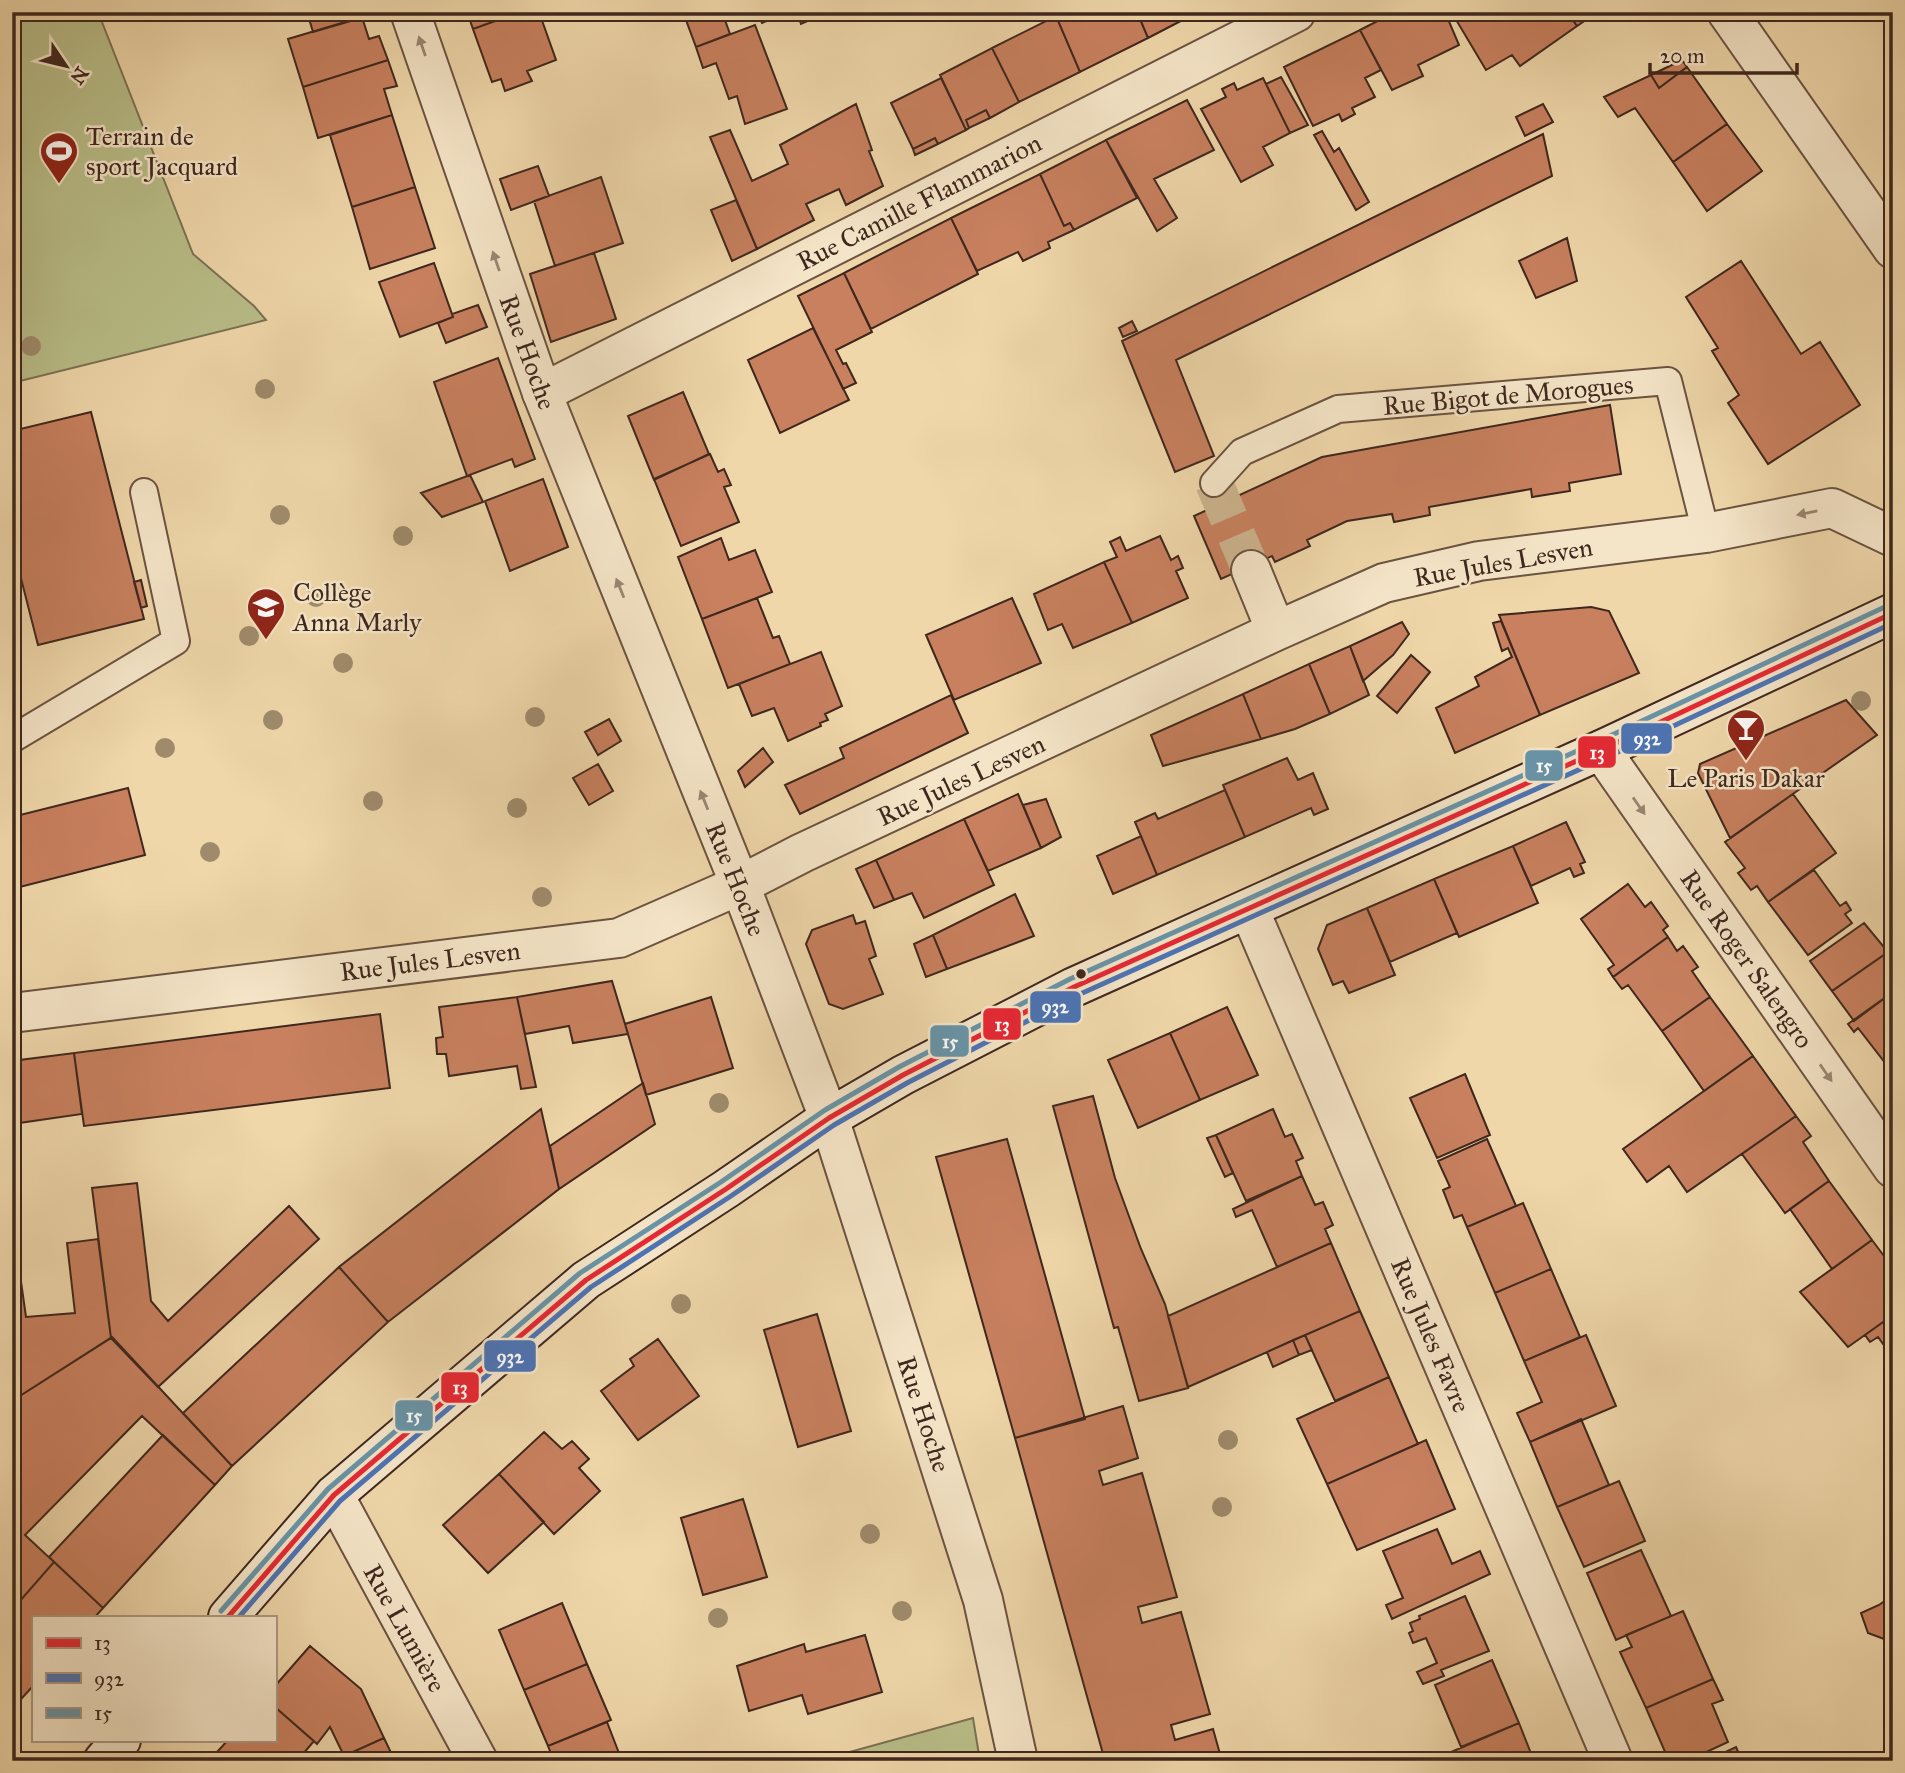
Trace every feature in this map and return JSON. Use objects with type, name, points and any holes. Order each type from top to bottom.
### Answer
[{"type":"street","name":"Rue Hoche","points":[[410,12],[542,393],[740,885],[829,1118],[983,1601],[1018,1761]]},
{"type":"street","name":"Rue Camille Flammarion","points":[[542,393],[1296,12]]},
{"type":"street","points":[[1727,12],[1893,249]]},
{"type":"street","name":"Rue Jules Lesven","points":[[12,1013],[619,938],[740,885],[802,853],[1384,583],[1479,561],[1706,533],[1832,508],[1893,537]]},
{"type":"street","points":[[1251,570],[1276,631]]},
{"type":"street","points":[[229,1616],[334,1495],[586,1280],[829,1118],[903,1075],[1074,987],[1601,750],[1893,613]]},
{"type":"street","name":"Rue Roger Salengro","points":[[1601,750],[1893,1168]]},
{"type":"street","name":"Rue Jules Favre","points":[[1249,909],[1613,1761]]},
{"type":"street","name":"Rue Lumière","points":[[334,1495],[478,1761]]},
{"type":"street","points":[[103,1761],[119,1742]]},
{"type":"lane","name":"Rue Bigot de Morogues","points":[[1214,482],[1242,452],[1338,410],[1668,382],[1706,533]]},
{"type":"lane","points":[[12,739],[176,641],[145,492]]},
{"type":"green space","points":[[12,12],[98,12],[193,254],[254,306],[266,320],[12,383]]},
{"type":"green space","points":[[973,1718],[980,1761],[817,1761]]},
{"type":"building","points":[[307,12],[370,12],[371,15],[313,32]]},
{"type":"building","points":[[467,12],[520,12],[473,29]]},
{"type":"building","points":[[520,12],[539,12],[556,60],[527,71],[532,81],[505,91],[501,79],[492,82],[473,29]]},
{"type":"building","points":[[683,12],[722,12],[730,34],[696,47]]},
{"type":"building","points":[[757,12],[788,12],[762,23]]},
{"type":"building","points":[[797,12],[828,12],[801,24]]},
{"type":"building","points":[[1063,12],[1137,12],[1148,38],[1080,72],[1056,16]]},
{"type":"building","points":[[1137,12],[1198,12],[1148,38]]},
{"type":"building","points":[[1395,12],[1445,12],[1459,45],[1418,65],[1423,76],[1392,90],[1360,30]]},
{"type":"building","points":[[1567,12],[1577,26],[1520,66],[1512,55],[1486,70],[1452,13]]},
{"type":"building","points":[[1567,12],[1597,12],[1577,26]]},
{"type":"building","points":[[1056,16],[1080,72],[1019,102],[992,48]]},
{"type":"building","points":[[362,17],[369,39],[379,36],[388,60],[303,87],[288,39]]},
{"type":"building","points":[[755,25],[787,109],[745,124],[737,96],[729,99],[716,63],[703,68],[696,47]]},
{"type":"building","points":[[1360,30],[1381,70],[1365,78],[1375,97],[1352,108],[1355,114],[1342,121],[1339,114],[1313,126],[1284,67]]},
{"type":"building","points":[[992,48],[1019,102],[990,118],[986,110],[966,120],[969,128],[966,130],[940,75]]},
{"type":"building","points":[[388,60],[397,86],[384,89],[392,115],[318,138],[303,87]]},
{"type":"building","points":[[1682,60],[1687,67],[1659,88],[1651,75]]},
{"type":"building","points":[[1687,67],[1727,124],[1673,162],[1635,108],[1618,117],[1604,97],[1651,75],[1659,88]]},
{"type":"building","points":[[1281,77],[1308,125],[1290,133],[1266,84]]},
{"type":"building","points":[[941,78],[966,130],[938,144],[935,138],[913,149],[891,103]]},
{"type":"building","points":[[1263,78],[1290,133],[1263,147],[1273,165],[1241,182],[1201,109],[1226,97],[1222,89],[1234,83],[1237,90]]},
{"type":"building","points":[[1187,100],[1214,150],[1154,179],[1177,218],[1157,231],[1106,140]]},
{"type":"building","points":[[856,104],[872,150],[869,151],[883,186],[846,205],[839,189],[806,204],[814,220],[757,249],[710,137],[730,130],[752,181],[788,164],[780,145]]},
{"type":"building","points":[[1543,104],[1553,122],[1525,136],[1516,117]]},
{"type":"building","points":[[986,110],[990,118],[969,128],[966,120]]},
{"type":"building","points":[[392,115],[415,187],[352,207],[330,135]]},
{"type":"building","points":[[1727,124],[1762,171],[1707,211],[1673,162]]},
{"type":"building","points":[[1322,131],[1334,152],[1339,148],[1369,202],[1356,210],[1314,135]]},
{"type":"building","points":[[1543,134],[1552,176],[1176,360],[1214,456],[1175,472],[1122,341]]},
{"type":"building","points":[[935,138],[938,144],[915,155],[913,149]]},
{"type":"building","points":[[1106,140],[1137,198],[1074,230],[1070,223],[1064,226],[1040,174]]},
{"type":"building","points":[[538,166],[549,196],[511,210],[500,179]]},
{"type":"building","points":[[1040,174],[1064,226],[1070,223],[1074,230],[1048,242],[1050,248],[1023,261],[1018,252],[977,271],[951,218]]},
{"type":"building","points":[[601,177],[623,243],[555,266],[534,201]]},
{"type":"building","points":[[415,187],[435,248],[370,269],[352,207]]},
{"type":"building","points":[[736,200],[757,249],[732,261],[711,210]]},
{"type":"building","points":[[951,218],[978,274],[871,329],[844,273]]},
{"type":"building","points":[[1567,238],[1577,281],[1536,298],[1519,261]]},
{"type":"building","points":[[594,253],[616,319],[551,342],[530,274]]},
{"type":"building","points":[[1741,261],[1801,354],[1820,342],[1860,405],[1768,464],[1728,403],[1739,395],[1712,351],[1718,348],[1686,297]]},
{"type":"building","points":[[434,263],[453,317],[400,337],[379,282]]},
{"type":"building","points":[[844,273],[872,332],[836,350],[856,383],[843,389],[798,296]]},
{"type":"building","points":[[478,305],[487,327],[446,343],[438,323],[453,317],[452,314]]},
{"type":"building","points":[[1132,321],[1137,331],[1123,337],[1119,328]]},
{"type":"building","points":[[813,328],[849,400],[780,433],[748,360]]},
{"type":"building","points":[[498,358],[535,459],[515,467],[512,459],[467,476],[434,382]]},
{"type":"building","points":[[683,392],[709,454],[654,480],[628,416]]},
{"type":"building","points":[[1610,405],[1621,474],[1569,483],[1570,491],[1532,497],[1531,489],[1429,507],[1430,515],[1394,522],[1392,514],[1347,521],[1307,540],[1310,546],[1275,562],[1272,556],[1221,579],[1194,516],[1322,457]]},
{"type":"building","points":[[91,412],[144,619],[38,645],[12,543],[12,431]]},
{"type":"building","points":[[710,454],[718,472],[724,469],[731,485],[724,487],[739,522],[681,546],[654,479]]},
{"type":"building","points":[[470,475],[483,502],[442,517],[421,493]]},
{"type":"building","points":[[543,479],[568,547],[510,571],[485,501]]},
{"type":"building","points":[[1160,536],[1171,560],[1178,556],[1183,568],[1176,571],[1188,598],[1132,623],[1104,562],[1117,557],[1110,542],[1120,537],[1126,551]]},
{"type":"building","points":[[721,538],[729,560],[755,550],[772,592],[702,619],[678,557]]},
{"type":"building","points":[[1104,562],[1132,623],[1073,648],[1062,624],[1048,630],[1034,594]]},
{"type":"building","points":[[141,580],[147,606],[141,608],[134,582]]},
{"type":"building","points":[[757,598],[773,638],[779,636],[790,664],[728,688],[702,619]]},
{"type":"building","points":[[1012,598],[1041,663],[954,700],[926,635]]},
{"type":"building","points":[[1591,607],[1609,611],[1639,673],[1540,715],[1499,615]]},
{"type":"building","points":[[1501,621],[1540,715],[1455,753],[1436,708],[1479,686],[1475,677],[1512,657],[1508,648],[1502,651],[1493,623]]},
{"type":"building","points":[[1402,622],[1409,634],[1393,655],[1363,681],[1350,646]]},
{"type":"building","points":[[1350,646],[1369,695],[1330,714],[1309,664]]},
{"type":"building","points":[[821,652],[842,706],[825,714],[828,720],[820,723],[821,726],[788,741],[774,708],[752,716],[739,684]]},
{"type":"building","points":[[1411,655],[1430,672],[1397,713],[1377,696]]},
{"type":"building","points":[[1309,664],[1330,714],[1295,729],[1261,739],[1243,694]]},
{"type":"building","points":[[1243,694],[1261,739],[1163,766],[1151,735]]},
{"type":"building","points":[[951,695],[968,733],[800,814],[785,785],[844,758],[840,748]]},
{"type":"building","points":[[1846,700],[1877,735],[1730,838],[1698,773],[1700,764]]},
{"type":"building","points":[[609,719],[621,741],[598,755],[585,732]]},
{"type":"building","points":[[763,748],[773,762],[745,787],[738,771]]},
{"type":"building","points":[[1287,758],[1298,780],[1313,773],[1328,809],[1314,815],[1311,808],[1245,837],[1223,785]]},
{"type":"building","points":[[598,764],[613,791],[589,805],[573,778]]},
{"type":"building","points":[[128,788],[145,855],[12,889],[12,817]]},
{"type":"building","points":[[1225,790],[1245,837],[1157,875],[1135,822],[1155,813],[1158,819]]},
{"type":"building","points":[[1018,794],[1041,848],[988,871],[964,819]]},
{"type":"building","points":[[1793,794],[1836,853],[1768,902],[1757,886],[1751,890],[1738,873],[1745,868],[1725,842]]},
{"type":"building","points":[[1046,799],[1061,837],[1041,848],[1023,805]]},
{"type":"building","points":[[964,819],[994,885],[924,918],[912,893],[894,900],[876,860]]},
{"type":"building","points":[[1566,822],[1585,862],[1580,864],[1584,873],[1574,877],[1570,868],[1531,886],[1513,846]]},
{"type":"building","points":[[1141,836],[1157,875],[1113,894],[1097,856]]},
{"type":"building","points":[[1513,846],[1538,903],[1459,937],[1434,879]]},
{"type":"building","points":[[876,860],[894,900],[874,908],[856,869]]},
{"type":"building","points":[[1814,870],[1840,906],[1846,902],[1851,910],[1845,914],[1852,923],[1808,955],[1768,902]]},
{"type":"building","points":[[1434,879],[1457,933],[1390,962],[1367,908]]},
{"type":"building","points":[[1628,884],[1645,907],[1651,902],[1668,926],[1663,930],[1668,937],[1613,977],[1608,969],[1614,965],[1581,919]]},
{"type":"building","points":[[1015,894],[1034,936],[947,969],[933,935]]},
{"type":"building","points":[[1367,908],[1395,975],[1349,993],[1343,981],[1333,985],[1318,949],[1327,925]]},
{"type":"building","points":[[853,915],[856,924],[865,921],[876,956],[869,959],[883,994],[843,1009],[829,1004],[806,944],[812,930]]},
{"type":"building","points":[[1864,923],[1888,952],[1832,991],[1810,961]]},
{"type":"building","points":[[933,935],[947,969],[926,977],[914,944]]},
{"type":"building","points":[[1668,937],[1677,951],[1683,946],[1698,967],[1692,971],[1710,997],[1662,1031],[1628,985],[1622,989],[1613,977]]},
{"type":"building","points":[[1888,952],[1893,961],[1893,992],[1854,1021],[1832,991]]},
{"type":"building","points":[[612,981],[628,1034],[573,1043],[569,1026],[525,1034],[517,997]]},
{"type":"building","points":[[1893,992],[1893,1073],[1858,1028],[1854,1032],[1848,1024]]},
{"type":"building","points":[[517,997],[536,1087],[521,1089],[517,1066],[449,1076],[446,1054],[437,1054],[436,1038],[443,1037],[439,1007]]},
{"type":"building","points":[[711,997],[733,1068],[646,1095],[625,1024]]},
{"type":"building","points":[[1710,997],[1753,1056],[1704,1091],[1662,1031]]},
{"type":"building","points":[[1227,1007],[1258,1075],[1200,1100],[1170,1033]]},
{"type":"building","points":[[380,1014],[390,1088],[84,1126],[74,1053]]},
{"type":"building","points":[[1170,1033],[1200,1100],[1138,1128],[1108,1060]]},
{"type":"building","points":[[74,1053],[82,1114],[12,1124],[12,1061]]},
{"type":"building","points":[[1753,1056],[1796,1116],[1687,1192],[1669,1166],[1647,1182],[1623,1149]]},
{"type":"building","points":[[1465,1074],[1490,1135],[1437,1158],[1410,1098]]},
{"type":"building","points":[[643,1083],[655,1124],[559,1189],[550,1146]]},
{"type":"building","points":[[1093,1096],[1115,1178],[1165,1304],[1188,1388],[1139,1401],[1118,1327],[1114,1328],[1053,1106]]},
{"type":"building","points":[[541,1109],[559,1189],[388,1322],[339,1267]]},
{"type":"building","points":[[1273,1109],[1285,1137],[1292,1134],[1303,1158],[1296,1161],[1302,1176],[1246,1201],[1216,1135]]},
{"type":"building","points":[[1796,1116],[1811,1136],[1803,1142],[1829,1181],[1785,1213],[1742,1154]]},
{"type":"building","points":[[1216,1135],[1233,1173],[1225,1177],[1207,1138]]},
{"type":"building","points":[[1007,1139],[1085,1419],[1015,1438],[936,1157]]},
{"type":"building","points":[[1487,1139],[1516,1206],[1467,1227],[1462,1215],[1454,1218],[1443,1190],[1450,1187],[1438,1161]]},
{"type":"building","points":[[1302,1176],[1315,1205],[1323,1202],[1333,1225],[1325,1229],[1331,1243],[1277,1267],[1252,1210],[1236,1217],[1233,1209]]},
{"type":"building","points":[[1829,1181],[1872,1240],[1832,1269],[1790,1209]]},
{"type":"building","points":[[137,1183],[151,1301],[168,1321],[289,1206],[319,1239],[158,1387],[111,1338],[92,1188]]},
{"type":"building","points":[[1523,1203],[1551,1269],[1495,1293],[1467,1227]]},
{"type":"building","points":[[12,1218],[26,1317],[75,1313],[67,1243],[98,1239],[111,1338],[12,1401]]},
{"type":"building","points":[[1872,1240],[1893,1268],[1886,1274],[1893,1283],[1893,1315],[1848,1347],[1800,1292]]},
{"type":"building","points":[[1331,1243],[1360,1311],[1188,1387],[1168,1316]]},
{"type":"building","points":[[339,1267],[388,1322],[232,1466],[183,1413]]},
{"type":"building","points":[[1551,1269],[1580,1337],[1524,1361],[1495,1293]]},
{"type":"building","points":[[1360,1311],[1389,1377],[1335,1401],[1305,1335]]},
{"type":"building","points":[[817,1314],[851,1431],[798,1447],[764,1330]]},
{"type":"building","points":[[1893,1315],[1893,1358],[1878,1337],[1870,1342],[1865,1335]]},
{"type":"building","points":[[1305,1335],[1312,1350],[1299,1355],[1293,1340]]},
{"type":"building","points":[[1586,1335],[1616,1406],[1530,1442],[1517,1413],[1542,1402],[1524,1361]]},
{"type":"building","points":[[112,1337],[232,1466],[215,1485],[142,1416],[25,1535],[54,1562],[12,1610],[12,1401]]},
{"type":"building","points":[[658,1339],[699,1396],[638,1440],[601,1391],[634,1366],[630,1359]]},
{"type":"building","points":[[1293,1340],[1299,1355],[1273,1367],[1267,1352]]},
{"type":"building","points":[[1389,1377],[1418,1444],[1327,1484],[1297,1419]]},
{"type":"building","points":[[1123,1406],[1138,1458],[1099,1471],[1103,1485],[1142,1473],[1177,1597],[1138,1607],[1142,1623],[1181,1612],[1210,1714],[1171,1725],[1175,1740],[1213,1729],[1222,1761],[1105,1761],[1015,1438]]},
{"type":"building","points":[[1581,1419],[1609,1485],[1557,1507],[1530,1442]]},
{"type":"building","points":[[544,1432],[562,1449],[572,1441],[589,1459],[579,1468],[600,1491],[554,1534],[499,1474]]},
{"type":"building","points":[[163,1435],[215,1485],[103,1608],[49,1557]]},
{"type":"building","points":[[1426,1440],[1455,1509],[1357,1550],[1327,1484]]},
{"type":"building","points":[[499,1474],[544,1522],[488,1573],[443,1525]]},
{"type":"building","points":[[1619,1481],[1645,1541],[1584,1567],[1557,1507]]},
{"type":"building","points":[[743,1499],[767,1577],[703,1595],[681,1518]]},
{"type":"building","points":[[1437,1529],[1452,1564],[1480,1551],[1490,1574],[1392,1619],[1386,1605],[1403,1598],[1383,1551]]},
{"type":"building","points":[[1641,1550],[1671,1616],[1616,1640],[1587,1573]]},
{"type":"building","points":[[54,1562],[103,1608],[96,1616],[32,1616],[32,1687],[12,1709],[12,1610]]},
{"type":"building","points":[[1893,1595],[1893,1622],[1884,1639],[1868,1633],[1861,1613]]},
{"type":"building","points":[[1465,1596],[1489,1651],[1441,1670],[1444,1676],[1423,1684],[1417,1672],[1437,1663],[1426,1638],[1413,1643],[1409,1633],[1413,1631],[1410,1623],[1420,1619],[1419,1616]]},
{"type":"building","points":[[562,1603],[587,1664],[524,1690],[499,1630]]},
{"type":"building","points":[[1683,1611],[1713,1679],[1646,1708],[1620,1652],[1632,1647],[1626,1635]]},
{"type":"building","points":[[865,1635],[882,1692],[808,1714],[802,1695],[749,1711],[737,1666],[804,1644],[806,1652]]},
{"type":"building","points":[[310,1646],[361,1689],[384,1738],[344,1756],[330,1727],[317,1744],[276,1708],[276,1685]]},
{"type":"building","points":[[1492,1660],[1519,1723],[1461,1747],[1435,1685]]},
{"type":"building","points":[[587,1664],[611,1720],[548,1746],[524,1690]]},
{"type":"building","points":[[1713,1679],[1723,1700],[1712,1704],[1728,1742],[1687,1761],[1669,1761],[1646,1708]]},
{"type":"building","points":[[276,1708],[314,1741],[297,1761],[227,1761],[217,1752],[226,1742],[276,1742]]},
{"type":"building","points":[[607,1722],[622,1761],[554,1761],[548,1746]]},
{"type":"building","points":[[1519,1723],[1534,1761],[1447,1761],[1444,1755]]},
{"type":"building","points":[[384,1738],[394,1759],[347,1761],[344,1756]]},
{"type":"building","points":[[1736,1747],[1742,1761],[1706,1761]]},
{"type":"tunnel","points":[[1214,483],[1251,570]]},
{"type":"transit line","name":"15","points":[[221,1611],[328,1489],[580,1273],[721,1182],[825,1110],[899,1067],[1070,979],[1597,742],[1889,605]]},
{"type":"transit line","name":"13","points":[[229,1616],[334,1495],[586,1280],[829,1118],[903,1075],[1074,987],[1601,750],[1893,613]]},
{"type":"transit line","name":"932","points":[[240,1616],[340,1501],[591,1287],[834,1125],[907,1083],[1078,995],[1605,758],[1893,623]]},
{"type":"place","name":"Terrain de sport Jacquard","points":[[59,185]]},
{"type":"place","name":"Collège Anna Marly","points":[[266,641]]},
{"type":"place","name":"Le Paris Dakar","points":[[1746,762]]}]
